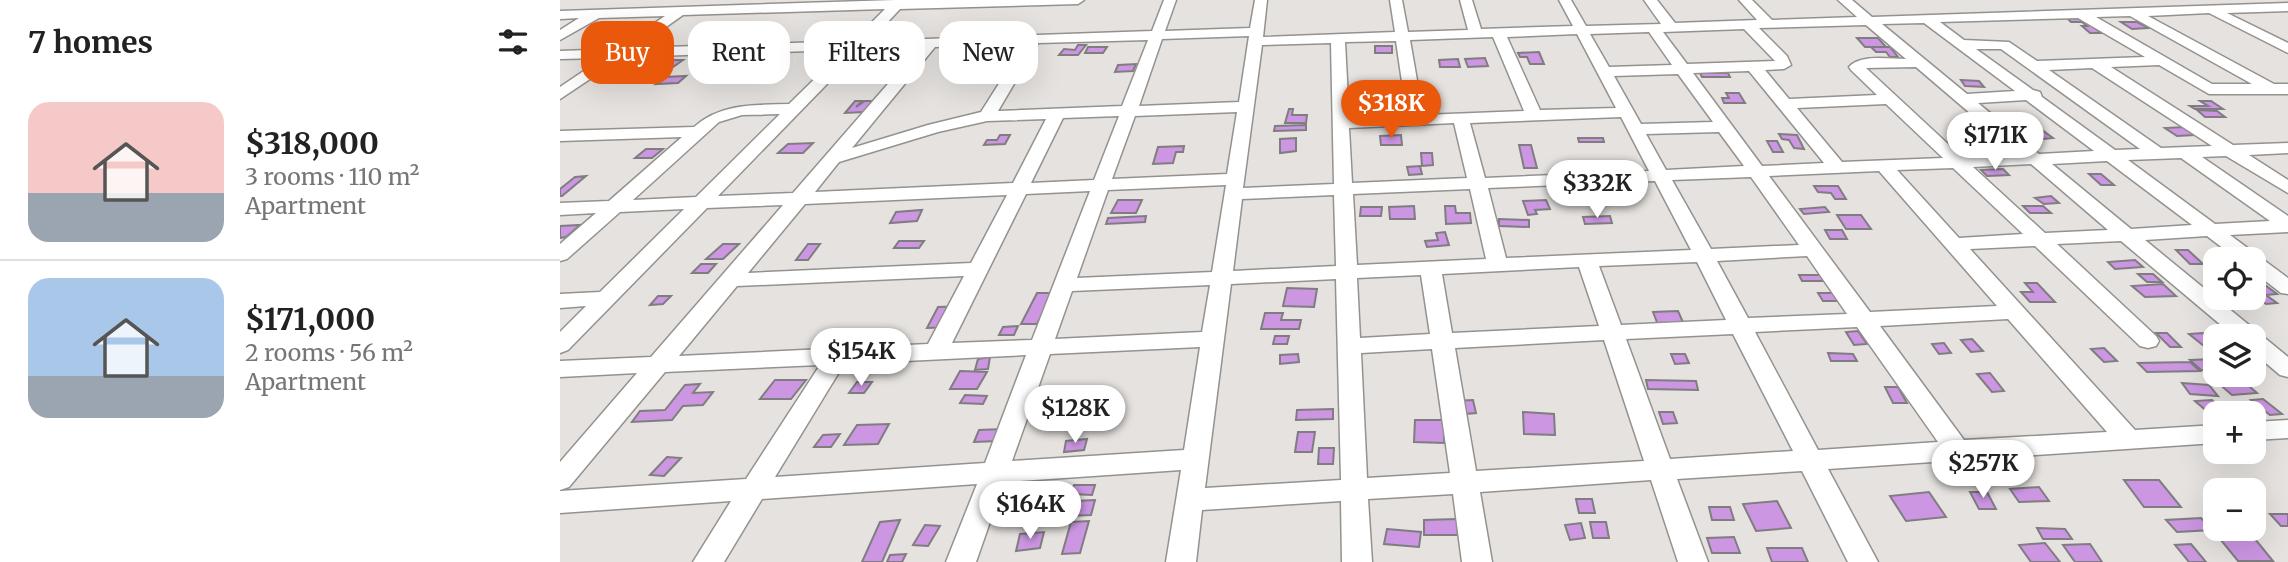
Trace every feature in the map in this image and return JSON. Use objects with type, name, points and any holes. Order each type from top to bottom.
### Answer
[{"type":"street","points":[[560,36],[619,0]]},
{"type":"street","points":[[560,15],[968,1],[1075,0]]},
{"type":"street","points":[[961,562],[1170,0]]},
{"type":"street","points":[[1181,562],[1261,0]]},
{"type":"street","points":[[1396,0],[1416,120]]},
{"type":"street","points":[[1466,0],[1476,34]]},
{"type":"street","points":[[1565,0],[1704,255],[1863,562]]},
{"type":"street","points":[[1650,0],[1684,70],[1958,451]]},
{"type":"street","points":[[1745,0],[1768,24]]},
{"type":"street","points":[[1844,0],[2234,324]]},
{"type":"street","points":[[2110,0],[2288,98]]},
{"type":"street","points":[[2191,0],[2287,48]]},
{"type":"street","points":[[882,21],[900,3]]},
{"type":"street","points":[[1038,39],[1157,36],[1338,38],[2288,7]]},
{"type":"street","points":[[665,21],[679,11]]},
{"type":"street","points":[[2081,14],[2213,89],[2288,89]]},
{"type":"street","points":[[1927,19],[2233,247]]},
{"type":"street","points":[[1604,72],[1780,66],[1785,62],[1748,25]]},
{"type":"street","points":[[1498,33],[1534,115]]},
{"type":"street","points":[[1338,38],[1357,562]]},
{"type":"street","points":[[925,43],[939,43]]},
{"type":"street","points":[[560,481],[931,43]]},
{"type":"street","points":[[1960,44],[2001,44],[2158,153]]},
{"type":"street","points":[[674,51],[804,47]]},
{"type":"street","points":[[560,55],[581,54]]},
{"type":"street","points":[[2034,66],[2162,61]]},
{"type":"street","points":[[1920,62],[1857,65],[2148,341]]},
{"type":"street","points":[[2096,64],[2288,188]]},
{"type":"street","points":[[1754,67],[1837,167]]},
{"type":"street","points":[[560,94],[581,80]]},
{"type":"street","points":[[560,345],[819,84]]},
{"type":"street","points":[[987,116],[1007,84]]},
{"type":"street","points":[[1964,99],[2073,93]]},
{"type":"street","points":[[1784,104],[1890,99]]},
{"type":"street","points":[[832,159],[934,128],[987,116],[1246,107]]},
{"type":"street","points":[[560,255],[713,119],[731,111],[794,109]]},
{"type":"street","points":[[936,352],[1057,114]]},
{"type":"street","points":[[1341,123],[1534,115],[1726,127]]},
{"type":"street","points":[[1461,118],[1498,266]]},
{"type":"street","points":[[560,136],[698,132]]},
{"type":"street","points":[[560,209],[1100,185],[1343,189],[2288,148]]},
{"type":"street","points":[[2184,152],[2288,225]]},
{"type":"street","points":[[1883,165],[2128,439]]},
{"type":"street","points":[[1954,244],[2288,225]]},
{"type":"street","points":[[1065,285],[1814,250]]},
{"type":"street","points":[[1587,261],[1693,562]]},
{"type":"street","points":[[729,280],[977,269]]},
{"type":"street","points":[[1431,269],[1477,562]]},
{"type":"street","points":[[2266,272],[2288,288]]},
{"type":"street","points":[[560,301],[606,299]]},
{"type":"street","points":[[1349,346],[2015,312]]},
{"type":"street","points":[[560,369],[1213,339]]},
{"type":"street","points":[[2266,351],[2288,369]]},
{"type":"street","points":[[708,562],[837,356]]},
{"type":"street","points":[[2266,430],[2288,429]]},
{"type":"street","points":[[1189,500],[2203,435]]},
{"type":"street","points":[[560,502],[1196,459]]},
{"type":"building","points":[[2066,17],[2082,18],[2101,33],[2090,33],[2082,26],[2087,26],[2082,22],[2071,22]]},
{"type":"building","points":[[2121,22],[2137,22],[2149,28],[2132,29]]},
{"type":"building","points":[[1857,38],[1878,38],[1886,47],[1865,47]]},
{"type":"building","points":[[1078,45],[1086,45],[1078,55],[1059,55],[1064,49],[1075,50]]},
{"type":"building","points":[[1375,46],[1392,46],[1392,53],[1375,53]]},
{"type":"building","points":[[1088,47],[1107,47],[1103,53],[1085,53]]},
{"type":"building","points":[[1871,47],[1890,47],[1898,57],[1890,57],[1886,52],[1876,52]]},
{"type":"building","points":[[1539,52],[1544,64],[1530,64],[1527,57],[1520,57],[1518,53]]},
{"type":"building","points":[[1485,58],[1488,66],[1468,67],[1465,59]]},
{"type":"building","points":[[1458,59],[1460,67],[1440,67],[1439,60]]},
{"type":"building","points":[[1136,64],[1133,71],[1115,72],[1118,65]]},
{"type":"building","points":[[1700,73],[1728,73],[1730,77],[1702,77]]},
{"type":"building","points":[[686,76],[678,83],[674,83],[674,77]]},
{"type":"building","points":[[1961,80],[1979,81],[1984,87],[1965,86]]},
{"type":"building","points":[[1726,93],[1739,93],[1745,103],[1724,103],[1722,98],[1729,98]]},
{"type":"building","points":[[1374,95],[1375,109],[1353,110],[1353,100],[1360,100],[1360,96]]},
{"type":"building","points":[[855,101],[862,101],[856,107],[865,101],[874,101],[864,112],[845,113]]},
{"type":"building","points":[[2200,101],[2211,101],[2223,109],[2195,109],[2190,106],[2208,106]]},
{"type":"building","points":[[1289,109],[1293,109],[1292,115],[1307,115],[1306,123],[1285,123]]},
{"type":"building","points":[[2197,110],[2217,111],[2225,117],[2205,117]]},
{"type":"building","points":[[1306,125],[1306,130],[1274,131],[1275,126]]},
{"type":"building","points":[[1956,125],[1980,125],[1986,131],[1962,131]]},
{"type":"building","points":[[2185,127],[2197,135],[2177,136],[2165,128]]},
{"type":"building","points":[[2032,130],[2042,130],[2053,138],[2031,140],[2026,136],[2037,135]]},
{"type":"building","points":[[1779,134],[1797,135],[1804,149],[1794,148],[1789,140],[1782,139]]},
{"type":"building","points":[[1000,135],[1010,135],[1005,144],[984,145],[987,140],[997,140]]},
{"type":"building","points":[[1401,135],[1402,145],[1381,145],[1380,136]]},
{"type":"building","points":[[1953,135],[1965,135],[1977,145],[1964,146]]},
{"type":"building","points":[[1296,138],[1296,151],[1280,153],[1280,139]]},
{"type":"building","points":[[1578,138],[1603,138],[1604,142],[1579,142]]},
{"type":"building","points":[[1767,141],[1777,141],[1783,152],[1773,152]]},
{"type":"building","points":[[813,143],[803,153],[778,153],[788,144]]},
{"type":"building","points":[[1519,145],[1531,145],[1537,168],[1524,168]]},
{"type":"building","points":[[1184,146],[1183,152],[1176,152],[1173,163],[1153,164],[1158,147]]},
{"type":"building","points":[[1951,148],[1973,148],[1980,155],[1957,155]]},
{"type":"building","points":[[646,149],[663,149],[652,158],[635,158]]},
{"type":"building","points":[[1421,153],[1432,153],[1433,165],[1422,166]]},
{"type":"building","points":[[1420,166],[1422,174],[1409,175],[1407,167]]},
{"type":"building","points":[[2003,169],[2009,175],[1987,176],[1981,170]]},
{"type":"building","points":[[2089,174],[2101,174],[2114,185],[2101,185]]},
{"type":"building","points":[[586,176],[560,196],[560,189],[575,177]]},
{"type":"building","points":[[1814,186],[1838,186],[1846,199],[1835,199],[1831,193],[1818,192]]},
{"type":"building","points":[[2051,196],[2059,203],[2044,204],[2035,198]]},
{"type":"building","points":[[1118,200],[1142,200],[1136,213],[1111,213]]},
{"type":"building","points":[[1546,200],[1550,209],[1535,210],[1537,214],[1528,215],[1523,201]]},
{"type":"building","points":[[1414,206],[1415,219],[1390,219],[1389,207]]},
{"type":"building","points":[[1445,206],[1455,206],[1456,213],[1470,213],[1471,223],[1446,224]]},
{"type":"building","points":[[2023,206],[2043,206],[2051,213],[2030,213]]},
{"type":"building","points":[[1361,207],[1382,207],[1381,216],[1360,216]]},
{"type":"building","points":[[1825,207],[1829,212],[1804,214],[1800,209]]},
{"type":"building","points":[[922,210],[917,221],[890,223],[896,212]]},
{"type":"building","points":[[1837,215],[1861,215],[1871,229],[1846,229]]},
{"type":"building","points":[[1146,216],[1145,222],[1106,224],[1108,218]]},
{"type":"building","points":[[1610,216],[1612,223],[1585,224],[1583,217]]},
{"type":"building","points":[[1499,219],[1529,220],[1529,227],[1499,226]]},
{"type":"building","points":[[580,225],[566,237],[560,238],[560,226]]},
{"type":"building","points":[[1825,230],[1842,230],[1847,239],[1830,239]]},
{"type":"building","points":[[1445,232],[1449,245],[1427,247],[1425,241],[1438,240],[1436,233]]},
{"type":"building","points":[[899,241],[924,241],[919,248],[894,248]]},
{"type":"building","points":[[723,244],[739,244],[723,259],[706,259]]},
{"type":"building","points":[[808,244],[820,244],[808,260],[796,260]]},
{"type":"building","points":[[2176,250],[2188,250],[2203,264],[2190,264]]},
{"type":"building","points":[[2135,260],[2143,267],[2115,269],[2108,262]]},
{"type":"building","points":[[701,264],[716,264],[708,273],[692,273]]},
{"type":"building","points":[[2138,274],[2153,274],[2162,282],[2147,282]]},
{"type":"building","points":[[1799,275],[1821,275],[1824,281],[1802,281]]},
{"type":"building","points":[[2025,283],[2037,283],[2055,302],[2030,302],[2021,292],[2033,292]]},
{"type":"building","points":[[2163,284],[2176,296],[2145,297],[2132,286]]},
{"type":"building","points":[[2266,286],[2277,294],[2266,295]]},
{"type":"building","points":[[1287,288],[1317,289],[1314,307],[1283,306]]},
{"type":"building","points":[[1037,293],[1053,293],[1037,324],[1021,324]]},
{"type":"building","points":[[1818,293],[1833,293],[1838,301],[1823,301]]},
{"type":"building","points":[[2266,295],[2277,303],[2266,304]]},
{"type":"building","points":[[658,296],[671,296],[663,304],[650,305]]},
{"type":"building","points":[[969,306],[958,327],[927,328],[938,307]]},
{"type":"building","points":[[1678,311],[1686,329],[1660,330],[1653,312]]},
{"type":"building","points":[[1265,313],[1283,313],[1281,320],[1301,320],[1299,329],[1261,329]]},
{"type":"building","points":[[1018,326],[1014,335],[999,335],[1003,327]]},
{"type":"building","points":[[1858,331],[1867,344],[1854,345],[1846,332]]},
{"type":"building","points":[[2156,333],[2167,333],[2181,347],[2170,347]]},
{"type":"building","points":[[2203,333],[2203,345],[2189,334]]},
{"type":"building","points":[[1275,336],[1289,336],[1287,344],[1273,344]]},
{"type":"building","points":[[1972,339],[1983,351],[1971,352],[1961,340]]},
{"type":"building","points":[[1944,343],[1951,353],[1939,354],[1932,344]]},
{"type":"building","points":[[2104,348],[2117,361],[2104,362],[2091,349]]},
{"type":"building","points":[[1828,353],[1853,354],[1857,361],[1831,361]]},
{"type":"building","points":[[1298,354],[1299,362],[1280,364],[1280,355]]},
{"type":"building","points":[[1671,354],[1685,354],[1689,363],[1675,364]]},
{"type":"building","points":[[990,357],[988,369],[975,370],[978,359]]},
{"type":"building","points":[[2190,360],[2203,360],[2203,370],[2201,370]]},
{"type":"building","points":[[2190,362],[2200,371],[2147,372],[2138,363]]},
{"type":"building","points":[[960,371],[987,372],[977,389],[950,389]]},
{"type":"building","points":[[1990,373],[2004,391],[1992,392],[1977,374]]},
{"type":"building","points":[[775,380],[806,380],[791,399],[760,399]]},
{"type":"building","points":[[1646,380],[1696,381],[1698,390],[1648,389]]},
{"type":"building","points":[[857,382],[872,382],[864,393],[849,393]]},
{"type":"building","points":[[2182,383],[2211,387],[2218,396],[2190,394]]},
{"type":"building","points":[[700,384],[693,393],[713,392],[703,405],[683,406],[672,420],[632,422],[640,411],[665,410],[685,385]]},
{"type":"building","points":[[1885,387],[1898,387],[1907,403],[1893,403]]},
{"type":"building","points":[[2223,387],[2250,387],[2257,393],[2232,395]]},
{"type":"building","points":[[965,395],[987,396],[983,404],[960,403]]},
{"type":"building","points":[[1116,399],[1113,409],[1097,409],[1100,400]]},
{"type":"building","points":[[1473,400],[1476,413],[1454,415],[1451,401]]},
{"type":"building","points":[[2212,400],[2213,401],[2203,401],[2203,408],[2195,401]]},
{"type":"building","points":[[2266,401],[2282,414],[2270,415],[2266,412]]},
{"type":"building","points":[[1333,409],[1333,419],[1296,420],[1297,410]]},
{"type":"building","points":[[1523,412],[1554,414],[1555,435],[1524,434]]},
{"type":"building","points":[[1659,412],[1673,412],[1677,423],[1663,424]]},
{"type":"building","points":[[1415,420],[1444,420],[1444,443],[1414,442]]},
{"type":"building","points":[[889,424],[878,444],[844,445],[857,425]]},
{"type":"building","points":[[1003,429],[999,441],[974,442],[979,430]]},
{"type":"building","points":[[1298,432],[1315,432],[1312,452],[1295,452]]},
{"type":"building","points":[[840,434],[831,447],[814,447],[823,435]]},
{"type":"building","points":[[1087,439],[1084,450],[1064,452],[1066,441]]},
{"type":"building","points":[[1319,448],[1334,448],[1333,464],[1318,464]]},
{"type":"building","points":[[667,457],[681,458],[664,476],[650,475]]},
{"type":"building","points":[[1970,466],[1992,468],[1999,480],[1977,480]]},
{"type":"building","points":[[2124,480],[2159,480],[2181,507],[2144,507]]},
{"type":"building","points":[[1074,485],[1095,485],[1092,495],[1070,494]]},
{"type":"building","points":[[2039,487],[2049,501],[2019,502],[2010,489]]},
{"type":"building","points":[[1929,492],[1946,517],[1906,521],[1890,496]]},
{"type":"building","points":[[1970,492],[1987,492],[1996,509],[1979,509]]},
{"type":"building","points":[[1576,499],[1592,499],[1595,513],[1579,513]]},
{"type":"building","points":[[1095,500],[1091,515],[1070,516],[1075,501]]},
{"type":"building","points":[[1051,501],[1047,514],[1022,515],[1027,502]]},
{"type":"building","points":[[1777,501],[1791,528],[1756,531],[1743,504]]},
{"type":"building","points":[[1709,507],[1730,507],[1734,520],[1712,520]]},
{"type":"building","points":[[2270,514],[2288,514],[2288,526],[2281,526]]},
{"type":"building","points":[[2201,518],[2203,531],[2177,532],[2166,520]]},
{"type":"building","points":[[1457,519],[1458,535],[1424,535],[1424,520]]},
{"type":"building","points":[[900,520],[882,562],[862,562],[880,522]]},
{"type":"building","points":[[1089,521],[1080,553],[1062,554],[1071,522]]},
{"type":"building","points":[[1590,522],[1606,522],[1609,538],[1593,538]]},
{"type":"building","points":[[1581,523],[1585,538],[1570,540],[1565,525]]},
{"type":"building","points":[[925,525],[940,526],[928,546],[913,545]]},
{"type":"building","points":[[2037,528],[2065,529],[2072,539],[2043,539]]},
{"type":"building","points":[[1387,529],[1421,532],[1419,547],[1384,544]]},
{"type":"building","points":[[1044,532],[1040,548],[1016,551],[1020,534]]},
{"type":"building","points":[[1734,537],[1740,553],[1712,553],[1707,538]]},
{"type":"building","points":[[2222,541],[2257,541],[2273,561],[2238,561]]},
{"type":"building","points":[[2045,543],[2060,562],[2031,562],[2019,545]]},
{"type":"building","points":[[2090,544],[2102,562],[2075,562],[2063,545]]},
{"type":"building","points":[[2191,544],[2206,562],[2189,562],[2175,545]]},
{"type":"building","points":[[1767,548],[1802,548],[1808,562],[1772,562]]},
{"type":"building","points":[[906,554],[902,562],[887,562],[890,555]]}]
